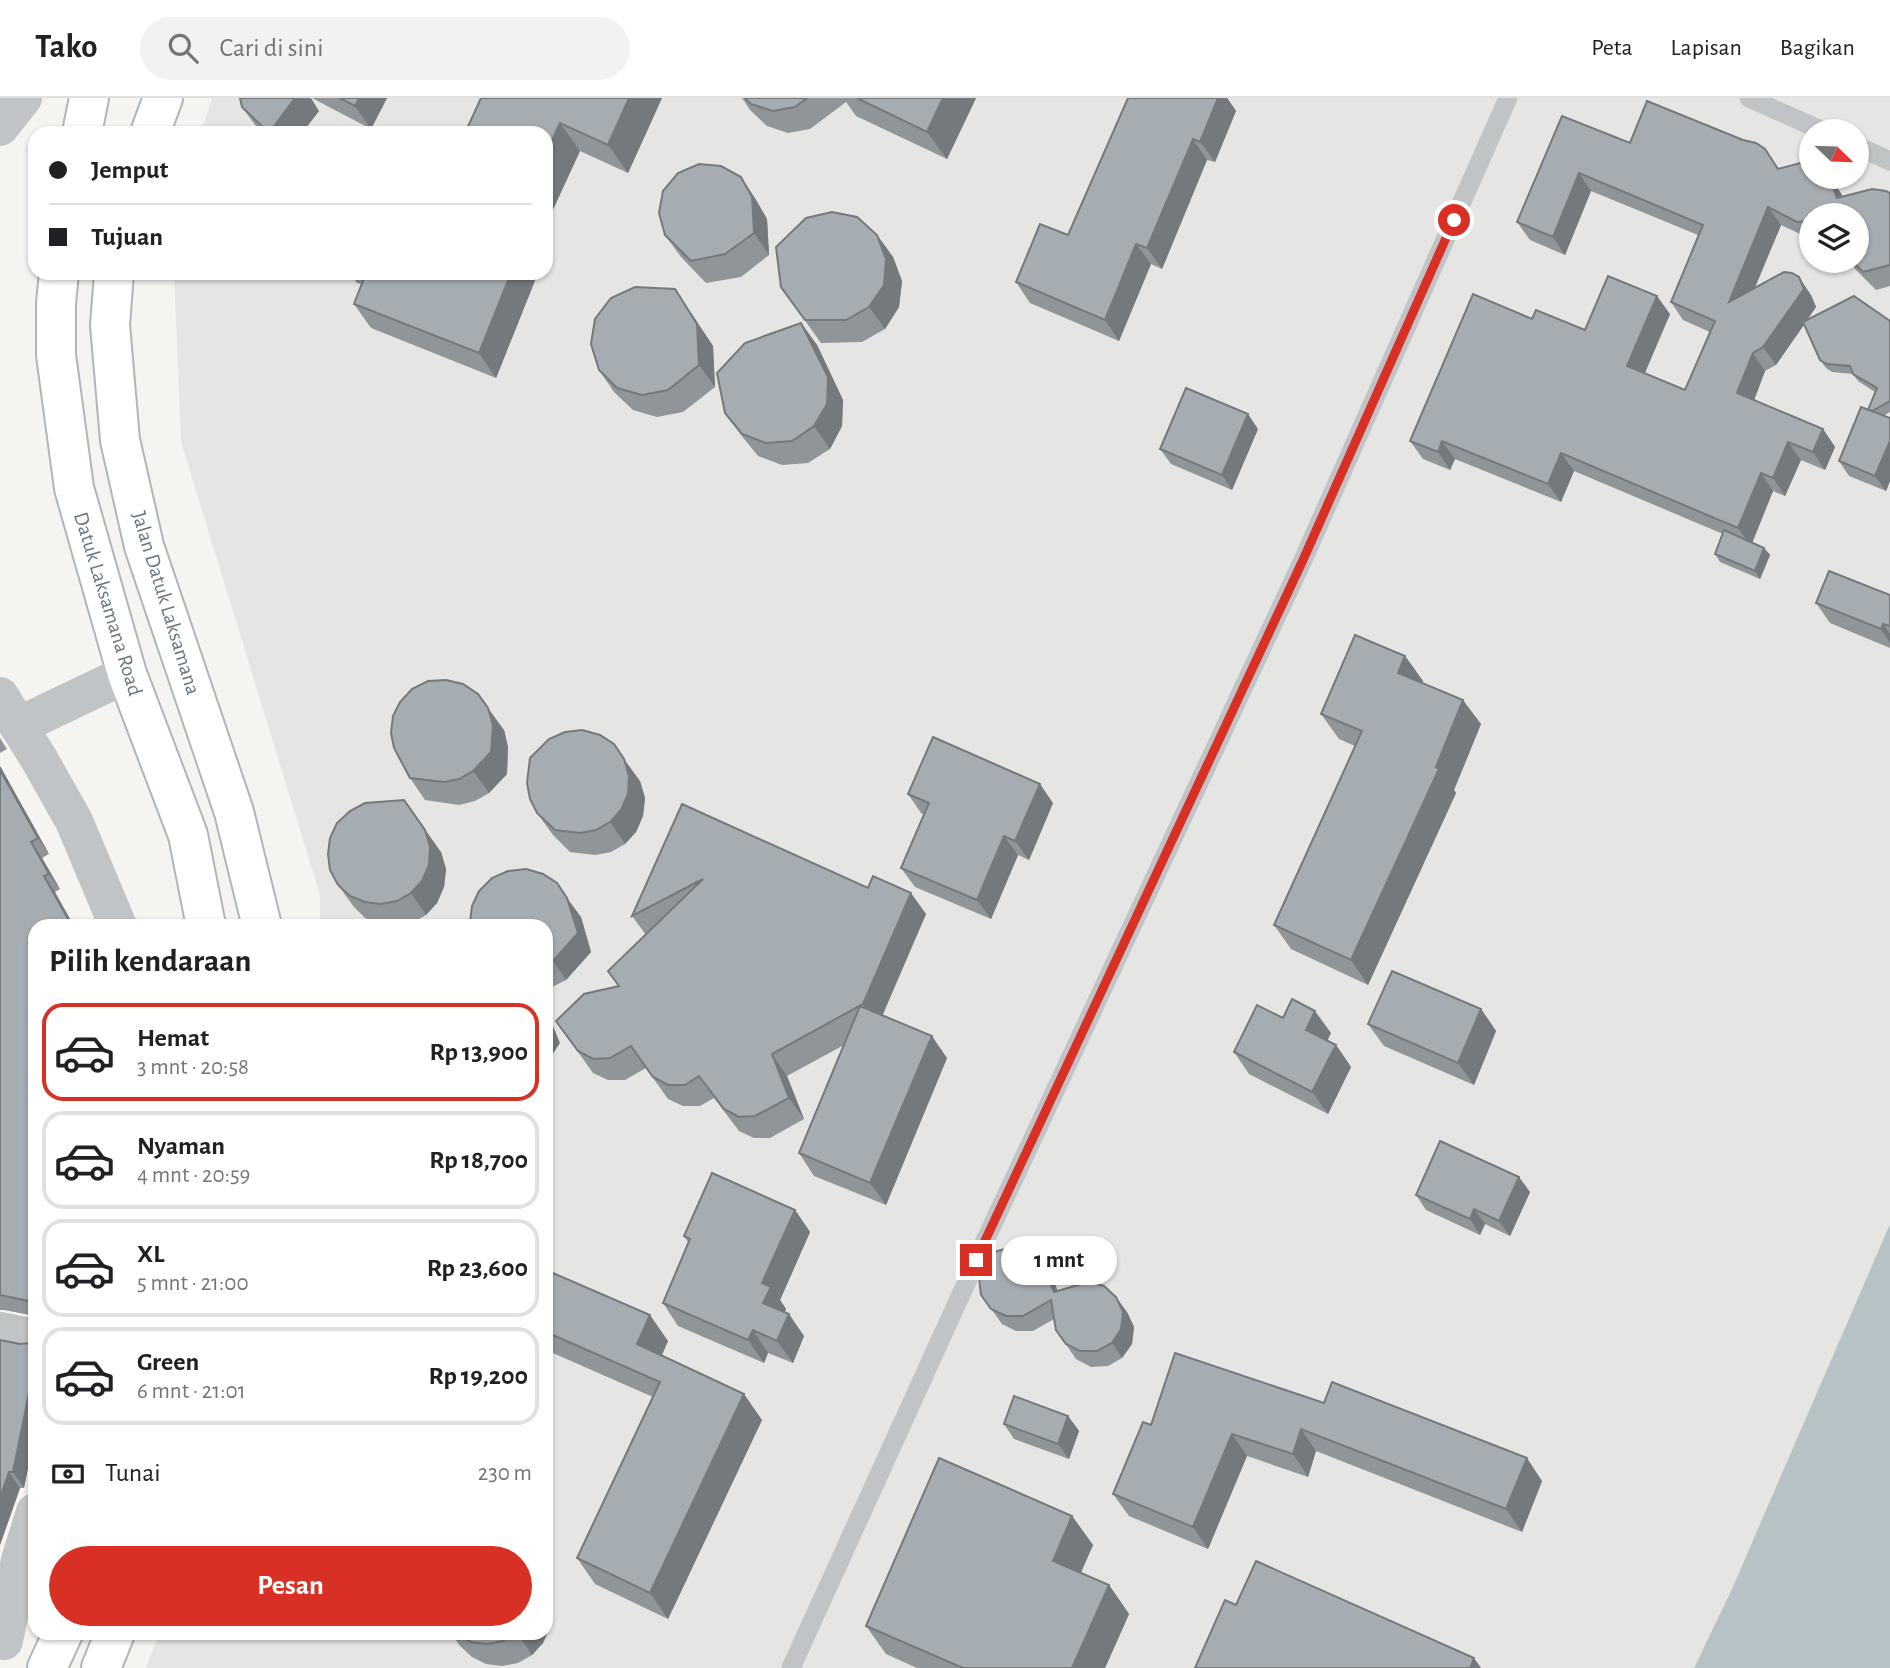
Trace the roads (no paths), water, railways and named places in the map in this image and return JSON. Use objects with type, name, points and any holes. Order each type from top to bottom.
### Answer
[{"type":"highway","points":[[83,126],[89,98]]},
{"type":"highway","points":[[153,126],[163,98]]},
{"type":"highway","name":"Datuk Laksamana Road","points":[[58,280],[56,355],[74,488],[127,674],[188,835],[205,919]]},
{"type":"highway","name":"Jalan Datuk Laksamana","points":[[113,280],[110,325],[120,440],[144,546],[234,812],[260,919]]},
{"type":"highway","points":[[101,1668],[113,1640]]},
{"type":"street","points":[[0,127],[23,98]]},
{"type":"street","points":[[115,919],[74,821],[9,711],[127,674]]},
{"type":"street","points":[[0,1331],[28,1337]]},
{"type":"street","points":[[28,1534],[2,1641],[55,1651]]},
{"type":"lane","points":[[976,1260],[1303,560],[1508,98]]},
{"type":"lane","points":[[1748,98],[1799,120]]},
{"type":"lane","points":[[1869,151],[1890,161]]},
{"type":"lane","points":[[791,1668],[968,1279]]}]
